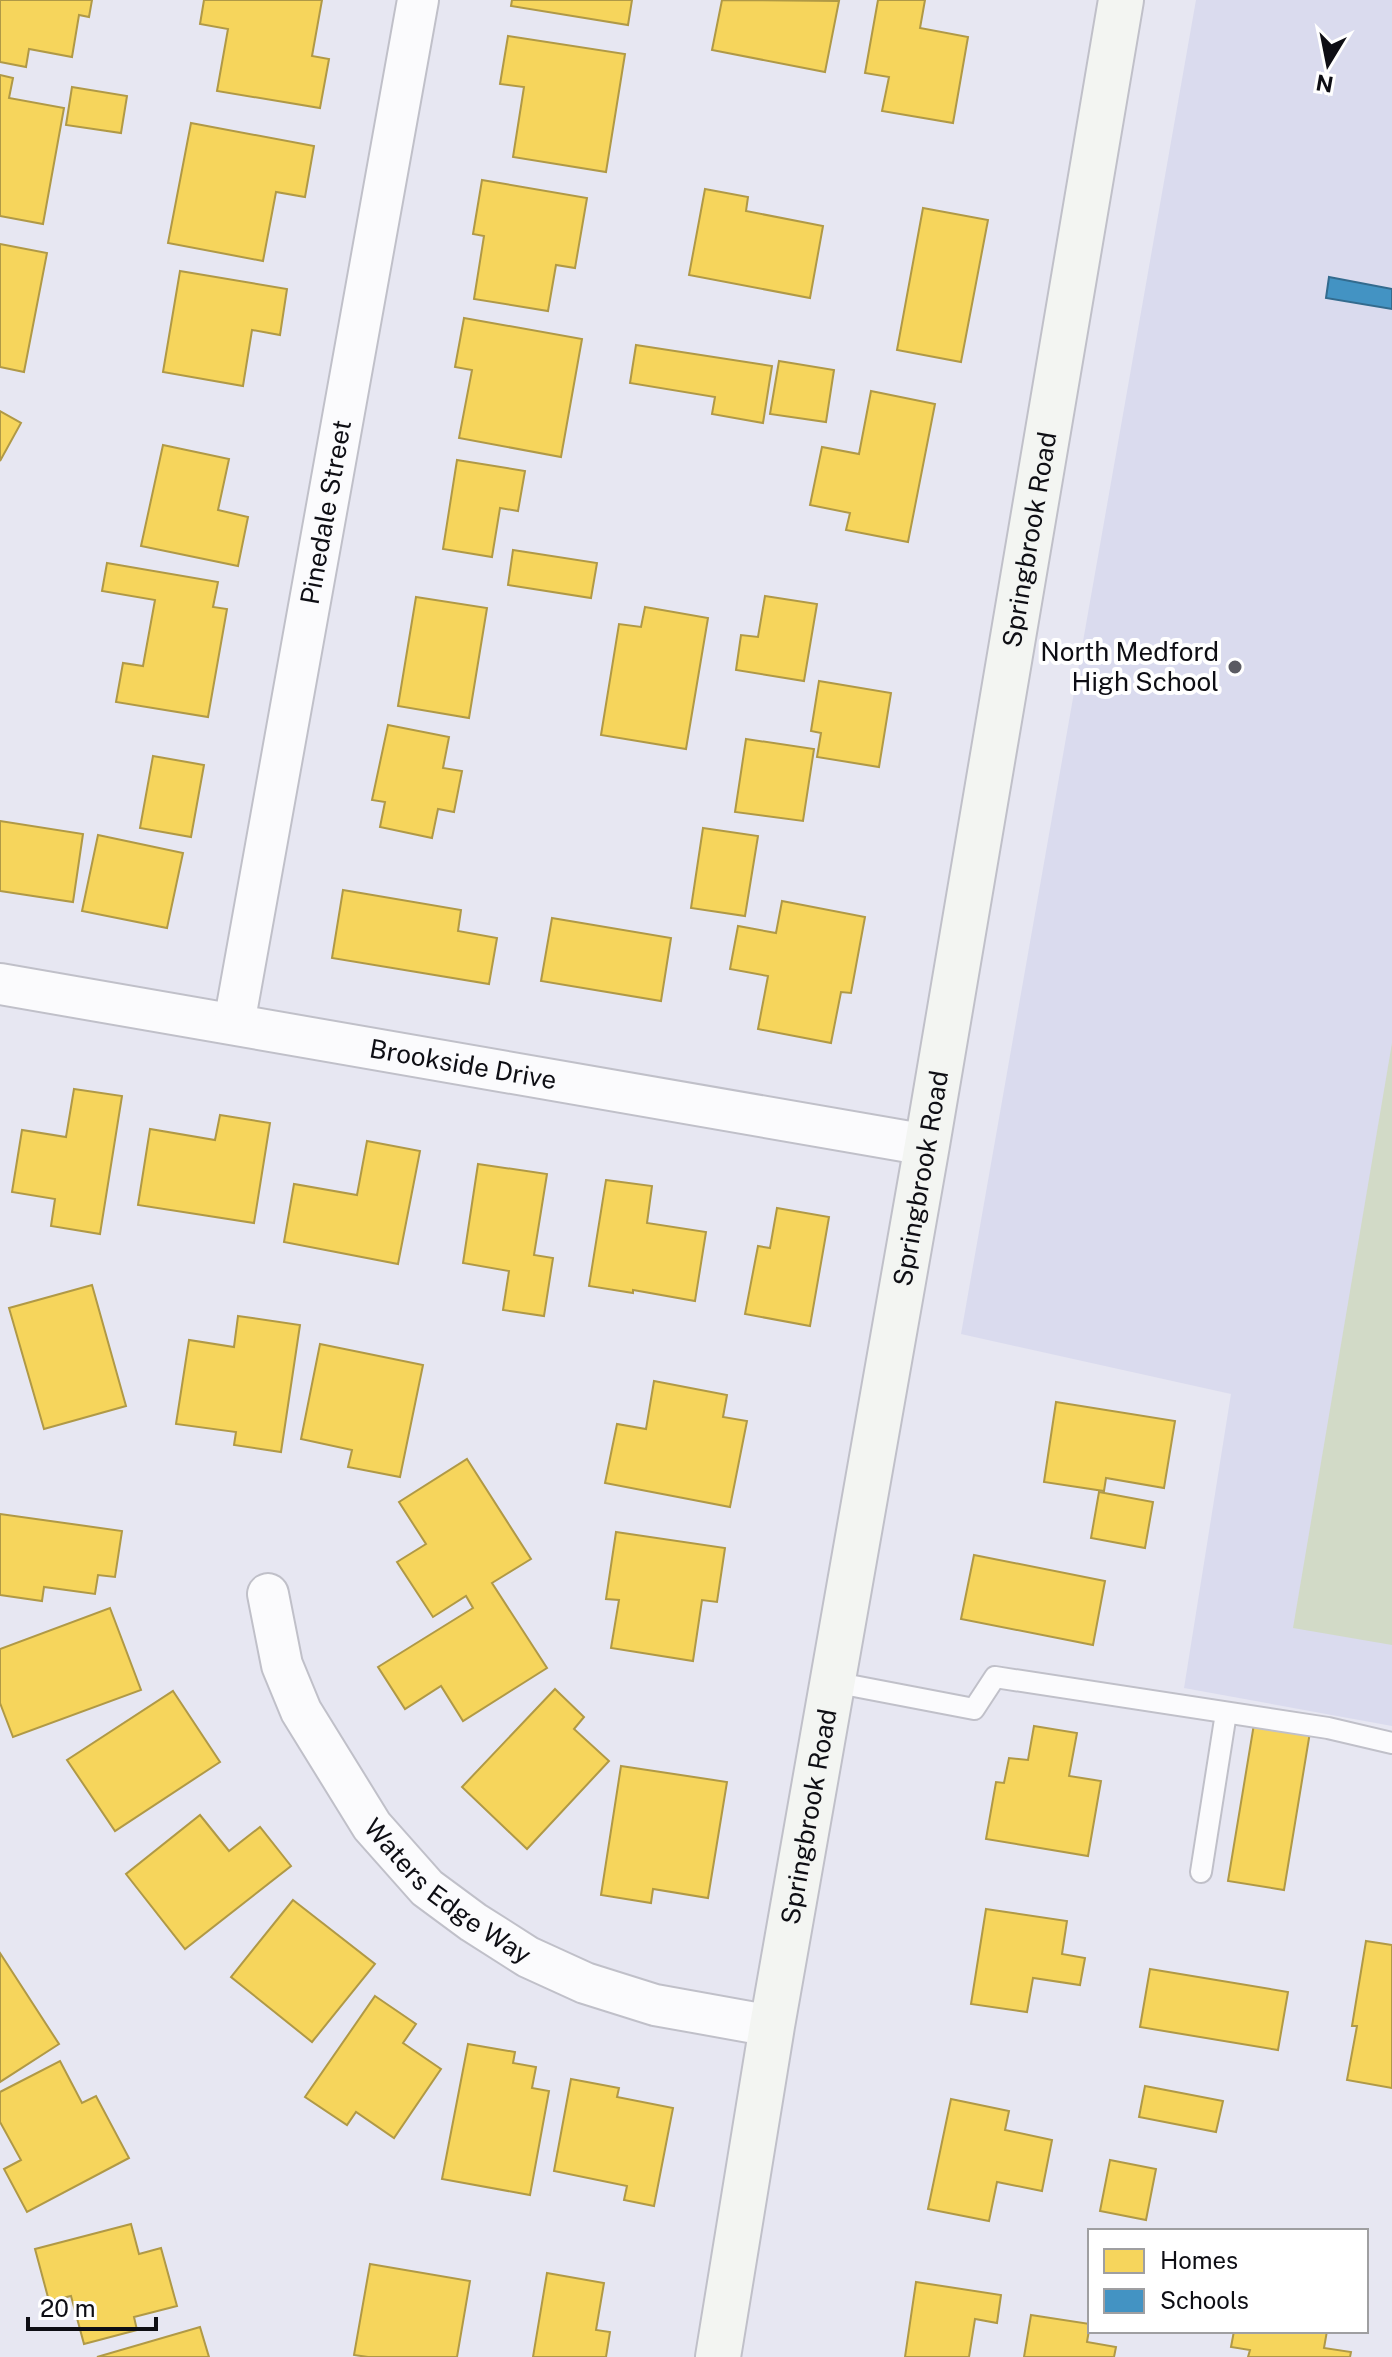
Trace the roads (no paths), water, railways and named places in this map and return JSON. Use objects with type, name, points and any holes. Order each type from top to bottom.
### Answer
[{"type":"street","name":"Pinedale Street","points":[[234,1024],[418,0]]},
{"type":"street","name":"Springbrook Road","points":[[718,2357],[772,2026],[927,1145],[1121,0]]},
{"type":"street","name":"Brookside Drive","points":[[0,984],[927,1145]]},
{"type":"street","name":"Waters Edge Way","points":[[268,1594],[282,1665],[301,1711],[372,1826],[427,1888],[528,1957],[585,1983],[655,2005],[772,2026]]},
{"type":"lane","points":[[833,1682],[974,1709],[995,1677],[1328,1728],[1392,1743]]},
{"type":"lane","points":[[1201,1872],[1226,1713]]},
{"type":"place","name":"North Medford High School","points":[[1235,667]]}]
